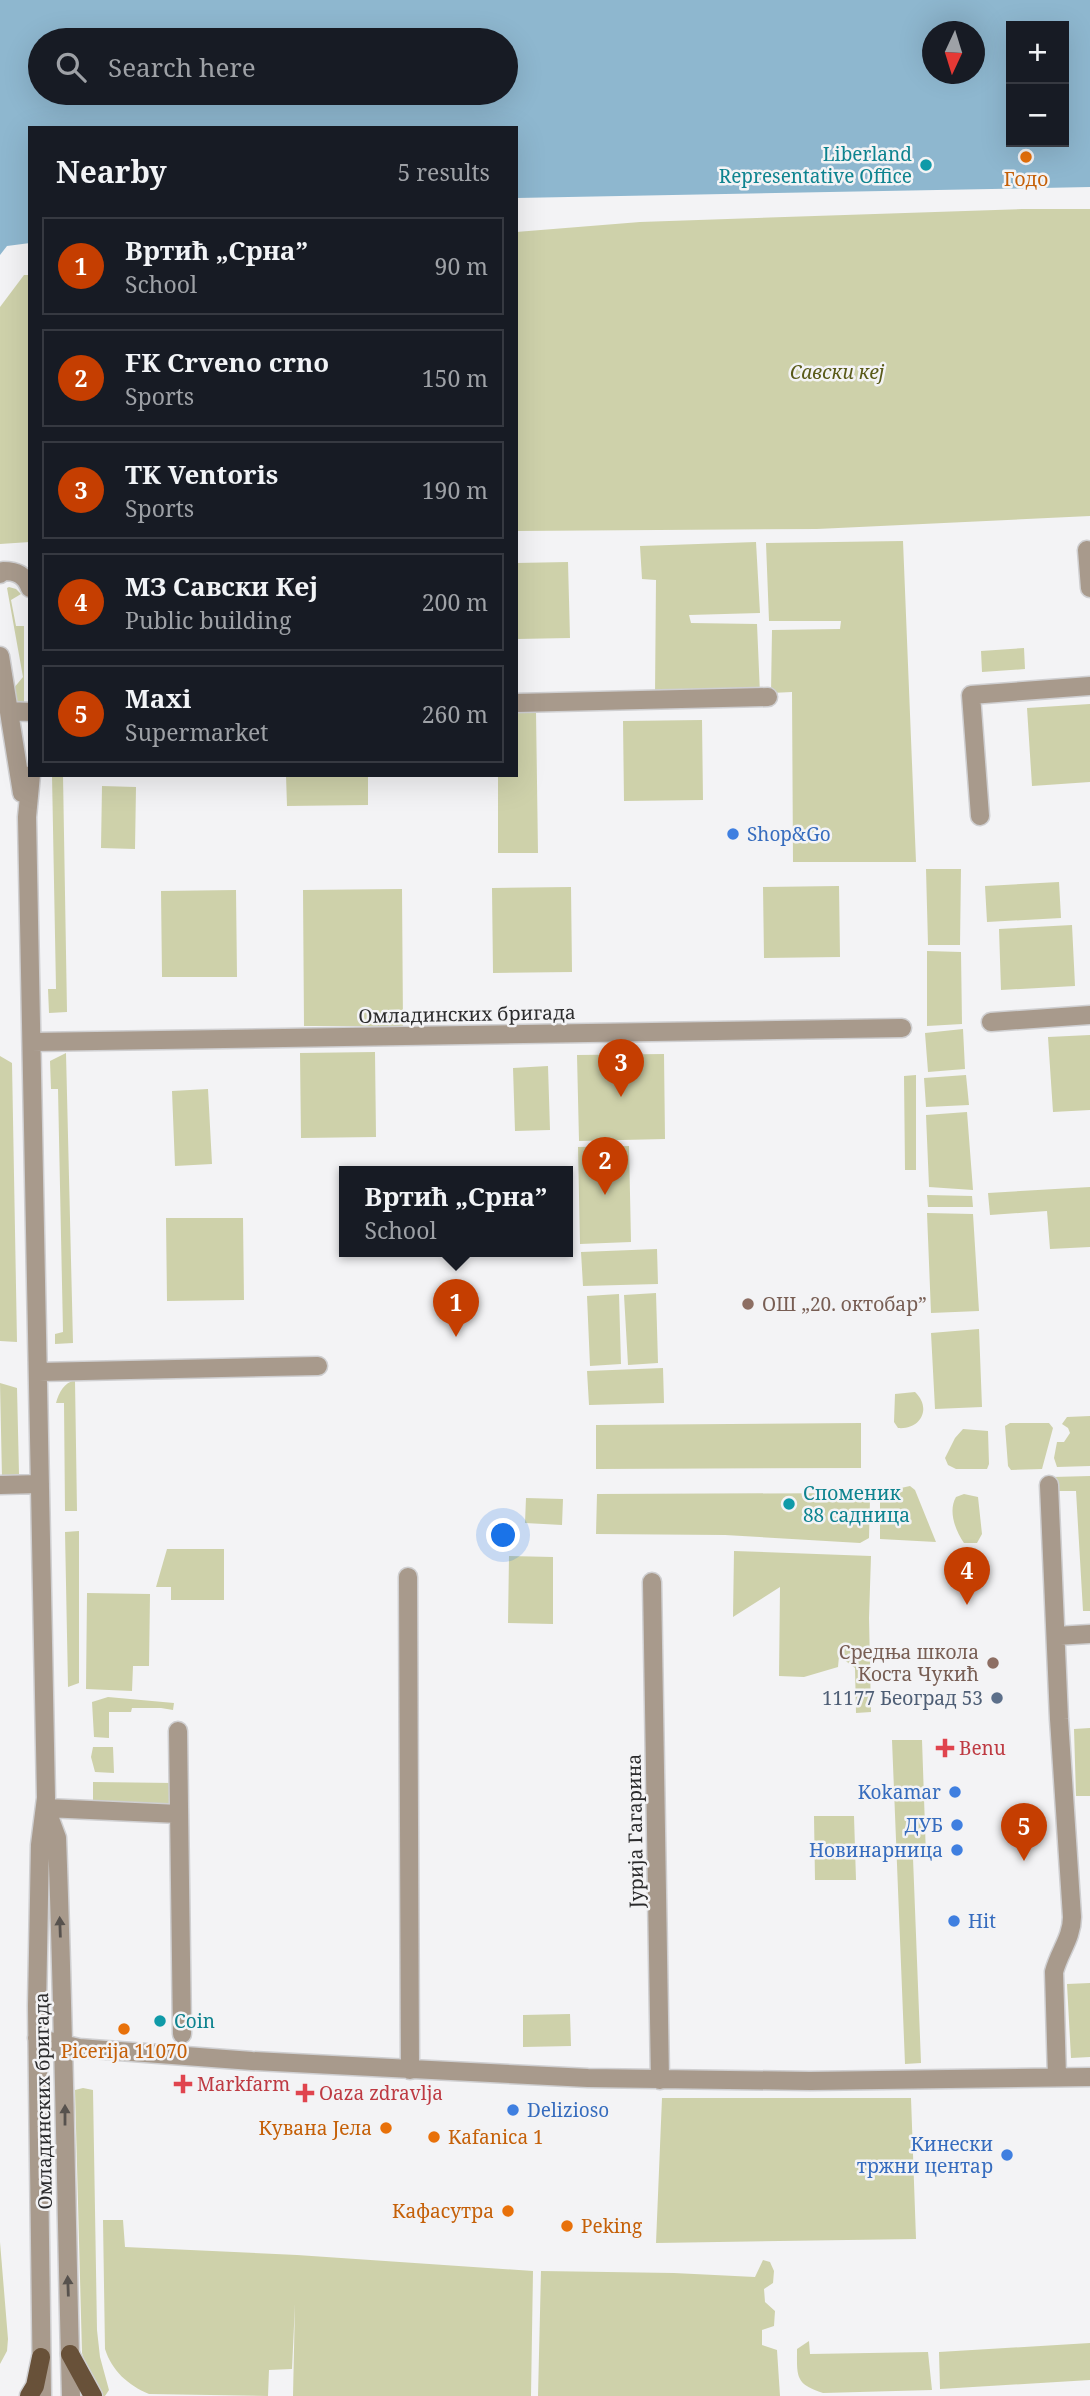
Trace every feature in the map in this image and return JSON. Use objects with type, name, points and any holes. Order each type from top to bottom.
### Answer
[{"type":"main road","points":[[69,2354],[93,2396]]},
{"type":"main road","points":[[29,2396],[35,2386],[41,2357]]},
{"type":"street","points":[[1087,550],[1090,588]]},
{"type":"street","points":[[0,574],[3,571],[19,573],[28,583]]},
{"type":"street","name":"Омладинских бригада","points":[[0,656],[27,817]]},
{"type":"street","points":[[980,816],[971,695],[1090,686]]},
{"type":"street","points":[[518,702],[768,697]]},
{"type":"street","points":[[9,711],[28,712]]},
{"type":"street","name":"Омладинских бригада","points":[[31,777],[27,817],[46,1808],[40,1845],[37,2038],[42,2396]]},
{"type":"street","points":[[991,1022],[1090,1015]]},
{"type":"street","name":"Омладинских бригада","points":[[32,1042],[902,1028]]},
{"type":"street","points":[[38,1372],[318,1366]]},
{"type":"street","points":[[0,1485],[40,1484]]},
{"type":"street","points":[[1049,1485],[1072,1917],[1070,1937],[1058,1956],[1054,1972],[1056,2077]]},
{"type":"street","points":[[408,1577],[410,2070]]},
{"type":"street","name":"Јурија Гагарина","points":[[652,1582],[660,2080]]},
{"type":"street","points":[[1056,1636],[1090,1634]]},
{"type":"street","points":[[177,1731],[182,2034]]},
{"type":"street","points":[[46,1808],[179,1814]]},
{"type":"street","name":"Омладинских бригада","points":[[46,1808],[57,1838],[65,2045],[65,2184],[71,2396]]},
{"type":"street","points":[[37,2038],[65,2045],[253,2061],[660,2080],[1090,2077]]},
{"type":"green space","name":"Савски кеј","points":[[1090,209],[1090,516],[817,529],[518,531],[518,232],[640,222]]},
{"type":"green space","points":[[24,275],[28,275],[28,542],[0,544],[0,307]]},
{"type":"green space","points":[[903,541],[916,862],[793,862],[792,692],[771,693],[772,630],[840,629],[841,621],[769,621],[766,543]]},
{"type":"green space","points":[[756,542],[760,613],[689,615],[691,623],[757,624],[760,694],[655,694],[656,580],[642,579],[640,546]]},
{"type":"green space","points":[[568,562],[570,638],[518,639],[518,563]]},
{"type":"green space","points":[[7,588],[21,594],[11,600],[16,626],[24,626],[24,708],[18,708],[13,689],[23,677]]},
{"type":"green space","points":[[1024,648],[1025,669],[982,672],[981,651]]},
{"type":"green space","points":[[1090,704],[1090,782],[1032,786],[1027,708]]},
{"type":"green space","points":[[536,711],[538,853],[498,853],[498,777],[518,777],[518,712]]},
{"type":"green space","points":[[702,720],[703,800],[624,801],[623,721]]},
{"type":"green space","points":[[52,777],[63,777],[67,1012],[49,1013],[48,989],[56,989]]},
{"type":"green space","points":[[286,777],[368,777],[368,805],[287,806]]},
{"type":"green space","points":[[102,786],[136,787],[135,849],[101,848]]},
{"type":"green space","points":[[926,869],[961,869],[960,945],[928,945]]},
{"type":"green space","points":[[1059,882],[1061,918],[987,922],[985,886]]},
{"type":"green space","points":[[839,886],[840,957],[764,958],[763,887]]},
{"type":"green space","points":[[571,887],[572,972],[493,973],[492,888]]},
{"type":"green space","points":[[402,889],[403,1026],[304,1026],[303,890]]},
{"type":"green space","points":[[236,890],[237,977],[162,977],[161,891]]},
{"type":"green space","points":[[1072,925],[1075,986],[1001,990],[999,929]]},
{"type":"green space","points":[[927,951],[961,952],[962,1024],[927,1026]]},
{"type":"green space","points":[[963,1029],[965,1069],[928,1072],[925,1033]]},
{"type":"green space","points":[[1090,1035],[1090,1110],[1053,1112],[1048,1037]]},
{"type":"green space","points":[[375,1052],[376,1137],[301,1138],[300,1053]]},
{"type":"green space","points":[[66,1053],[73,1343],[55,1344],[55,1334],[63,1332],[58,1089],[51,1089],[50,1061]]},
{"type":"green space","points":[[664,1054],[665,1139],[579,1141],[577,1055]]},
{"type":"green space","points":[[0,1056],[12,1063],[17,1342],[0,1341]]},
{"type":"green space","points":[[548,1066],[550,1130],[515,1131],[513,1068]]},
{"type":"green space","points":[[916,1075],[916,1170],[905,1170],[904,1076]]},
{"type":"green space","points":[[966,1075],[969,1105],[926,1107],[924,1078]]},
{"type":"green space","points":[[208,1089],[212,1164],[175,1166],[172,1091]]},
{"type":"green space","points":[[967,1112],[973,1190],[929,1187],[926,1115]]},
{"type":"green space","points":[[629,1146],[631,1242],[580,1244],[578,1147]]},
{"type":"green space","points":[[1090,1187],[1090,1247],[1050,1249],[1047,1211],[990,1215],[988,1193]]},
{"type":"green space","points":[[927,1195],[972,1196],[973,1207],[928,1207]]},
{"type":"green space","points":[[927,1213],[973,1214],[979,1311],[931,1313]]},
{"type":"green space","points":[[166,1218],[243,1218],[244,1300],[167,1301]]},
{"type":"green space","points":[[657,1249],[658,1284],[583,1286],[581,1252]]},
{"type":"green space","points":[[656,1293],[658,1363],[628,1365],[624,1295]]},
{"type":"green space","points":[[619,1294],[621,1364],[590,1366],[587,1296]]},
{"type":"green space","points":[[979,1329],[982,1407],[935,1409],[931,1333]]},
{"type":"green space","points":[[663,1368],[664,1403],[589,1405],[587,1371]]},
{"type":"green space","points":[[75,1380],[77,1511],[65,1511],[64,1403],[56,1403],[62,1388]]},
{"type":"green space","points":[[0,1383],[17,1388],[19,1474],[2,1478]]},
{"type":"green space","points":[[915,1392],[923,1405],[922,1417],[913,1425],[898,1428],[894,1422],[895,1394]]},
{"type":"green space","points":[[1090,1416],[1090,1466],[1057,1467],[1054,1458],[1057,1442],[1064,1442],[1070,1433],[1062,1424],[1067,1417]]},
{"type":"green space","points":[[861,1423],[861,1468],[596,1469],[596,1425]]},
{"type":"green space","points":[[1010,1423],[1049,1423],[1053,1428],[1042,1469],[1011,1470],[1008,1466],[1005,1426]]},
{"type":"green space","points":[[963,1429],[988,1431],[987,1469],[956,1469],[948,1465],[945,1458]]},
{"type":"green space","points":[[1090,1476],[1090,1611],[1083,1611],[1076,1491],[1058,1491],[1057,1480],[1052,1480],[1052,1477]]},
{"type":"green space","points":[[910,1486],[915,1490],[936,1542],[880,1539],[880,1496],[883,1492]]},
{"type":"green space","points":[[862,1493],[870,1499],[869,1538],[860,1543],[725,1535],[596,1534],[597,1494]]},
{"type":"green space","points":[[964,1494],[978,1497],[982,1534],[977,1543],[964,1543],[954,1520],[954,1502],[956,1497]]},
{"type":"green space","points":[[526,1498],[563,1499],[562,1525],[525,1523]]},
{"type":"green space","points":[[79,1531],[79,1683],[68,1687],[65,1532]]},
{"type":"green space","points":[[167,1549],[224,1549],[224,1600],[171,1600],[171,1587],[156,1587]]},
{"type":"green space","points":[[734,1551],[871,1556],[871,1712],[856,1713],[855,1668],[839,1656],[838,1667],[804,1677],[779,1676],[780,1587],[733,1617]]},
{"type":"green space","points":[[509,1556],[553,1557],[553,1624],[508,1623]]},
{"type":"green space","points":[[87,1593],[150,1594],[149,1666],[133,1666],[132,1691],[86,1689]]},
{"type":"green space","points":[[108,1697],[174,1703],[173,1710],[132,1708],[131,1712],[109,1712],[109,1738],[94,1737],[92,1702]]},
{"type":"green space","points":[[1090,1728],[1090,1796],[1076,1796],[1074,1729]]},
{"type":"green space","points":[[892,1740],[922,1740],[926,1856],[913,1858],[921,2063],[905,2064]]},
{"type":"green space","points":[[93,1747],[113,1747],[114,1773],[95,1772],[91,1757]]},
{"type":"green space","points":[[93,1782],[174,1783],[174,1809],[93,1807]]},
{"type":"green space","points":[[814,1816],[854,1816],[856,1880],[815,1880]]},
{"type":"green space","points":[[1090,1983],[1090,2057],[1071,2058],[1067,1984]]},
{"type":"green space","points":[[570,2014],[571,2046],[523,2047],[523,2015]]},
{"type":"green space","points":[[75,2090],[93,2090],[97,2330],[100,2357],[109,2390],[105,2396],[99,2396],[90,2380],[82,2353]]},
{"type":"green space","points":[[662,2098],[911,2098],[916,2239],[656,2243]]},
{"type":"green space","points":[[103,2220],[123,2220],[125,2247],[297,2255],[533,2271],[531,2396],[293,2396],[295,2304],[292,2369],[269,2370],[268,2396],[149,2394],[122,2376],[105,2349]]},
{"type":"green space","points":[[0,2242],[8,2339],[7,2351],[0,2364]]},
{"type":"green space","points":[[763,2260],[770,2262],[774,2271],[773,2283],[764,2289],[765,2302],[775,2311],[774,2326],[762,2330],[762,2345],[777,2350],[780,2396],[538,2396],[541,2271],[755,2277]]},
{"type":"green space","points":[[809,2341],[810,2354],[928,2352],[932,2390],[823,2393],[814,2390],[802,2383],[797,2366],[797,2349]]},
{"type":"green space","points":[[1090,2343],[1090,2380],[940,2389],[939,2352]]},
{"type":"water","points":[[0,0],[1090,0],[1090,187],[518,198],[518,126],[28,126],[28,243],[7,246],[0,255]]},
{"type":"place","name":"Годо","points":[[1026,157]]},
{"type":"place","name":"Liberland Representative Office","points":[[926,165]]},
{"type":"place","name":"Shop&Go","points":[[733,834]]},
{"type":"place","name":"TK Ventoris","points":[[621,1097]]},
{"type":"place","name":"FK Crveno crno","points":[[605,1195]]},
{"type":"place","name":"ОШ „20. октобар”","points":[[748,1304]]},
{"type":"place","name":"Вртић „Срна”","points":[[456,1337]]},
{"type":"place","name":"Споменик 88 садница","points":[[789,1504]]},
{"type":"place","name":"МЗ Савски Кеј","points":[[967,1605]]},
{"type":"place","name":"Средња школа Коста Чукић","points":[[993,1663]]},
{"type":"place","name":"11177 Београд 53","points":[[997,1698]]},
{"type":"place","name":"Benu","points":[[945,1748]]},
{"type":"place","name":"Kokamar","points":[[955,1792]]},
{"type":"place","name":"ДУБ","points":[[957,1825]]},
{"type":"place","name":"Новинарница","points":[[957,1850]]},
{"type":"place","name":"Maxi","points":[[1024,1861]]},
{"type":"place","name":"Hit","points":[[954,1921]]},
{"type":"place","name":"Coin","points":[[160,2021]]},
{"type":"place","name":"Picerija 11070","points":[[124,2029]]},
{"type":"place","name":"Markfarm","points":[[183,2084]]},
{"type":"place","name":"Oaza zdravlja","points":[[305,2093]]},
{"type":"place","name":"Delizioso","points":[[513,2110]]},
{"type":"place","name":"Кувана Јела","points":[[386,2128]]},
{"type":"place","name":"Kafanica 1","points":[[434,2137]]},
{"type":"place","name":"Кинески тржни центар","points":[[1007,2155]]},
{"type":"place","name":"Кафасутра","points":[[508,2211]]},
{"type":"place","name":"Peking","points":[[567,2226]]}]
